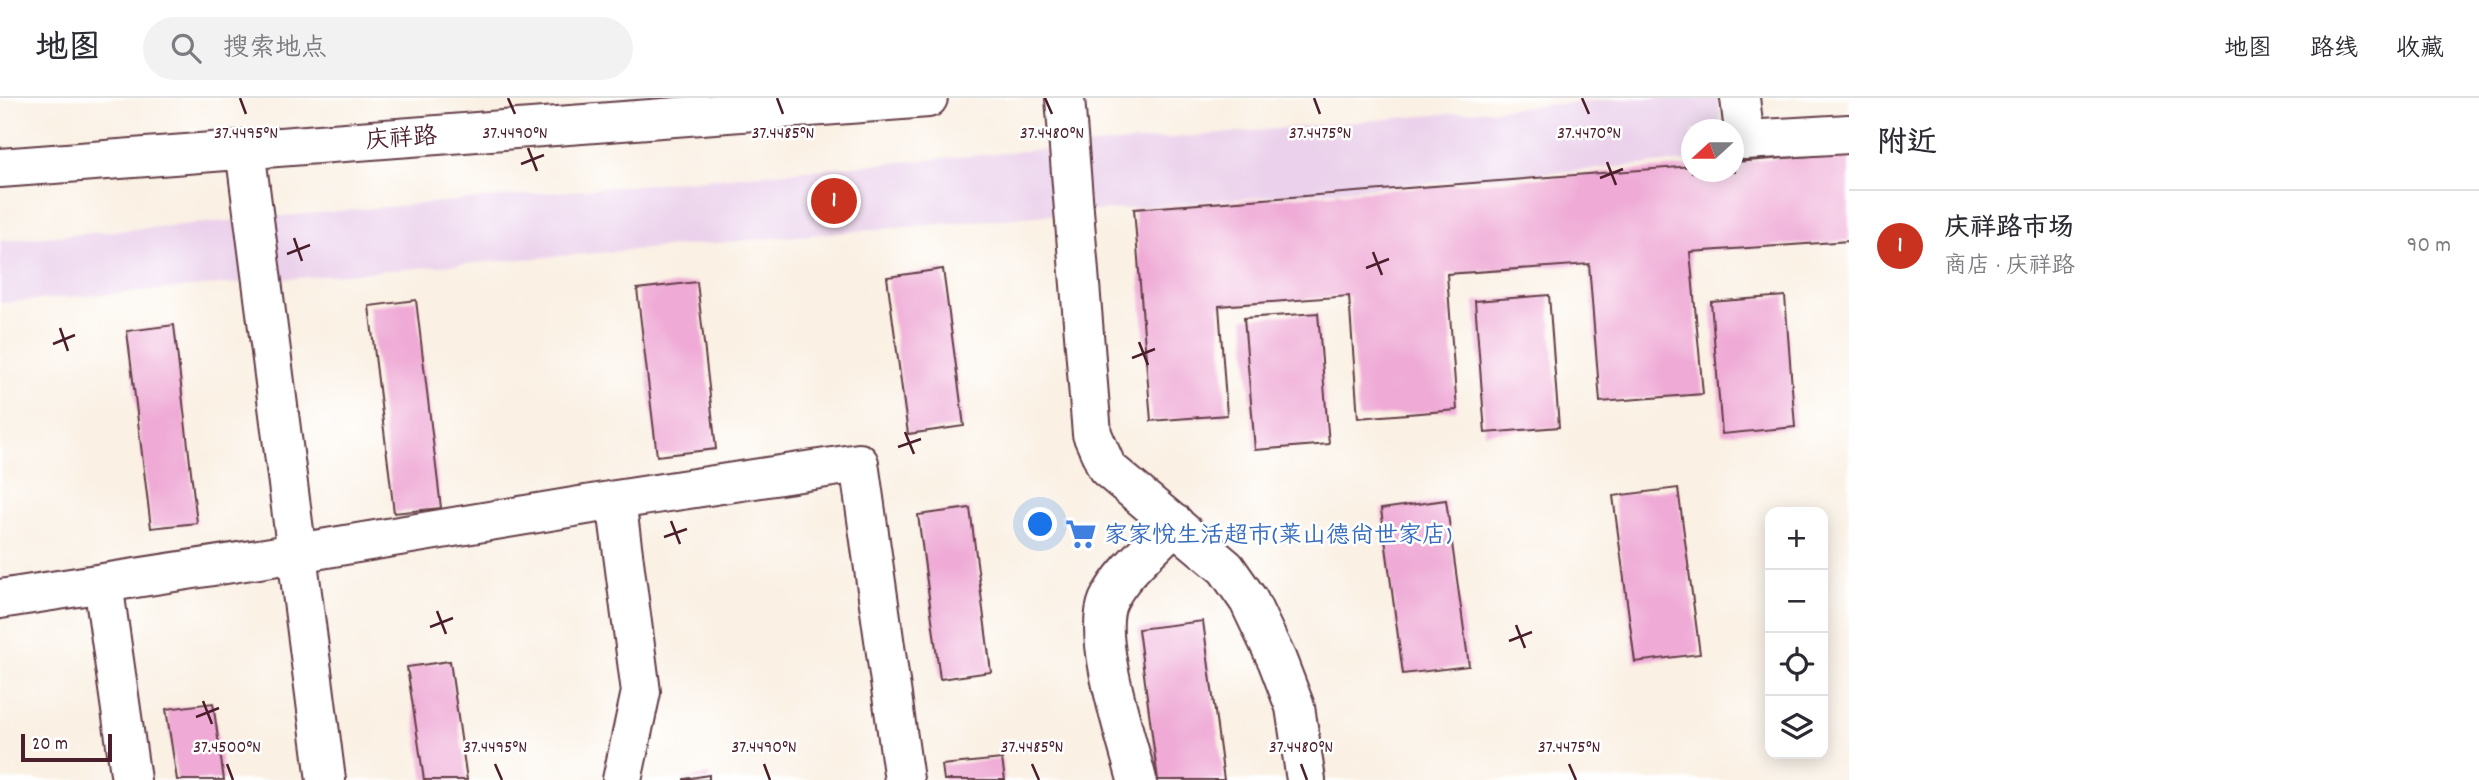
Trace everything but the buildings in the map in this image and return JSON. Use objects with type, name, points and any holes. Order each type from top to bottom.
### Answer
[{"type":"street","name":"庆祥路","points":[[0,168],[929,98]]},
{"type":"street","points":[[1065,98],[1092,434],[1107,468],[1226,568],[1249,601],[1277,660],[1295,707],[1306,780]]},
{"type":"street","points":[[1740,98],[1745,140],[1849,134]]},
{"type":"street","points":[[245,149],[326,780]]},
{"type":"street","points":[[0,599],[859,463],[904,780]]},
{"type":"street","points":[[616,500],[641,692],[622,780]]},
{"type":"street","points":[[1137,780],[1121,723],[1105,645],[1104,622],[1108,603],[1120,582],[1175,524]]},
{"type":"street","points":[[103,583],[131,780]]},
{"type":"shaded area","points":[[1628,98],[1718,98],[1720,119],[1681,119],[1681,162],[0,303],[0,241]]},
{"type":"place","name":"庆祥路市场","points":[[834,201]]},
{"type":"place","name":"家家悦生活超市(莱山德尚世家店)","points":[[1081,534]]}]
